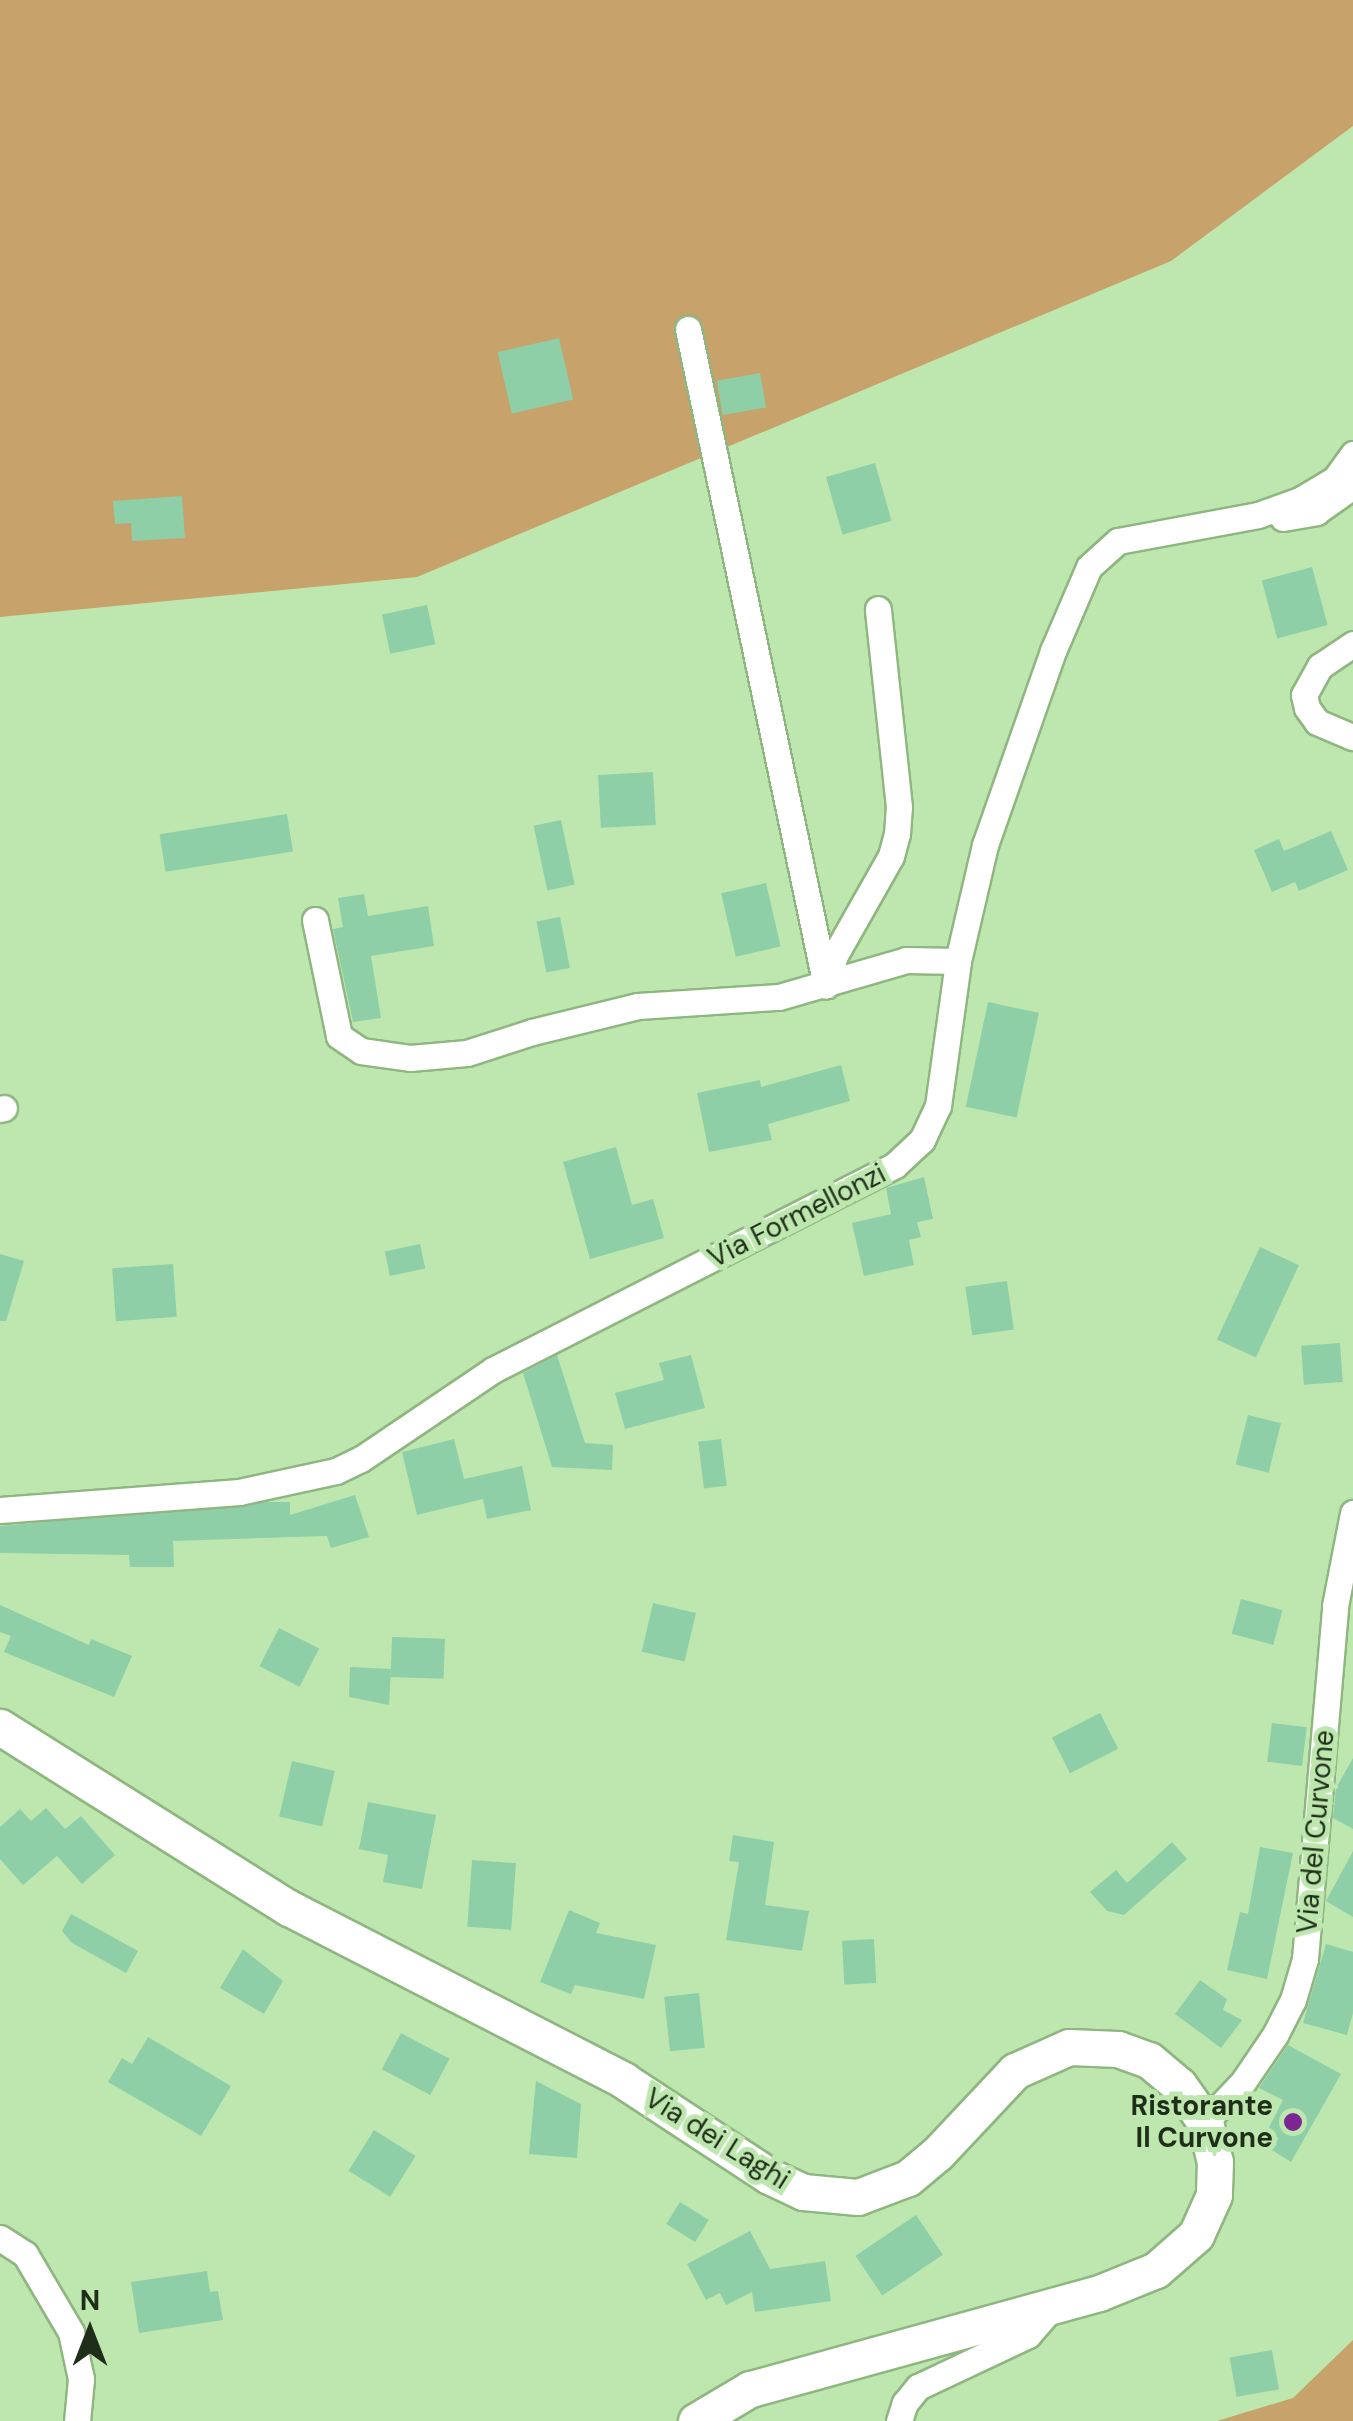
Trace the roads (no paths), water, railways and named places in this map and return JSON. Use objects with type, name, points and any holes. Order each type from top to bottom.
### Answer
[{"type":"main road","name":"Via dei Laghi","points":[[0,1728],[289,1908],[623,2080],[769,2176],[803,2192],[858,2197],[908,2178],[1015,2070],[1069,2047],[1098,2046],[1149,2060],[1179,2084],[1205,2122],[1216,2162],[1214,2196],[1196,2235],[1170,2262],[1140,2278],[1053,2306],[750,2389],[696,2421]]},
{"type":"street","points":[[688,330],[826,986]]},
{"type":"street","name":"Via Formellonzi","points":[[0,1510],[238,1492],[336,1471],[361,1459],[493,1370],[881,1174],[922,1140],[935,1114],[958,961],[984,846],[1088,566],[1118,540],[1258,514],[1328,485],[1353,454]]},
{"type":"street","points":[[1258,514],[1302,516],[1330,505],[1353,486]]},
{"type":"street","points":[[826,986],[835,955],[890,856],[897,834],[897,792],[878,609]]},
{"type":"street","points":[[1353,644],[1320,666],[1304,695],[1306,708],[1317,722],[1353,737]]},
{"type":"street","points":[[315,920],[339,1036],[352,1048],[384,1056],[446,1057],[638,1006],[752,1000],[826,986],[906,960],[958,961]]},
{"type":"street","name":"Via del Curvone","points":[[1205,2122],[1242,2082],[1275,2035],[1293,2000],[1305,1959],[1335,1606],[1353,1513]]},
{"type":"street","points":[[0,2238],[25,2254],[71,2332],[81,2379],[76,2421]]},
{"type":"street","points":[[899,2421],[904,2403],[918,2387],[1028,2335],[1053,2306]]},
{"type":"place","name":"Ristorante Il Curvone","points":[[1293,2122]]}]
